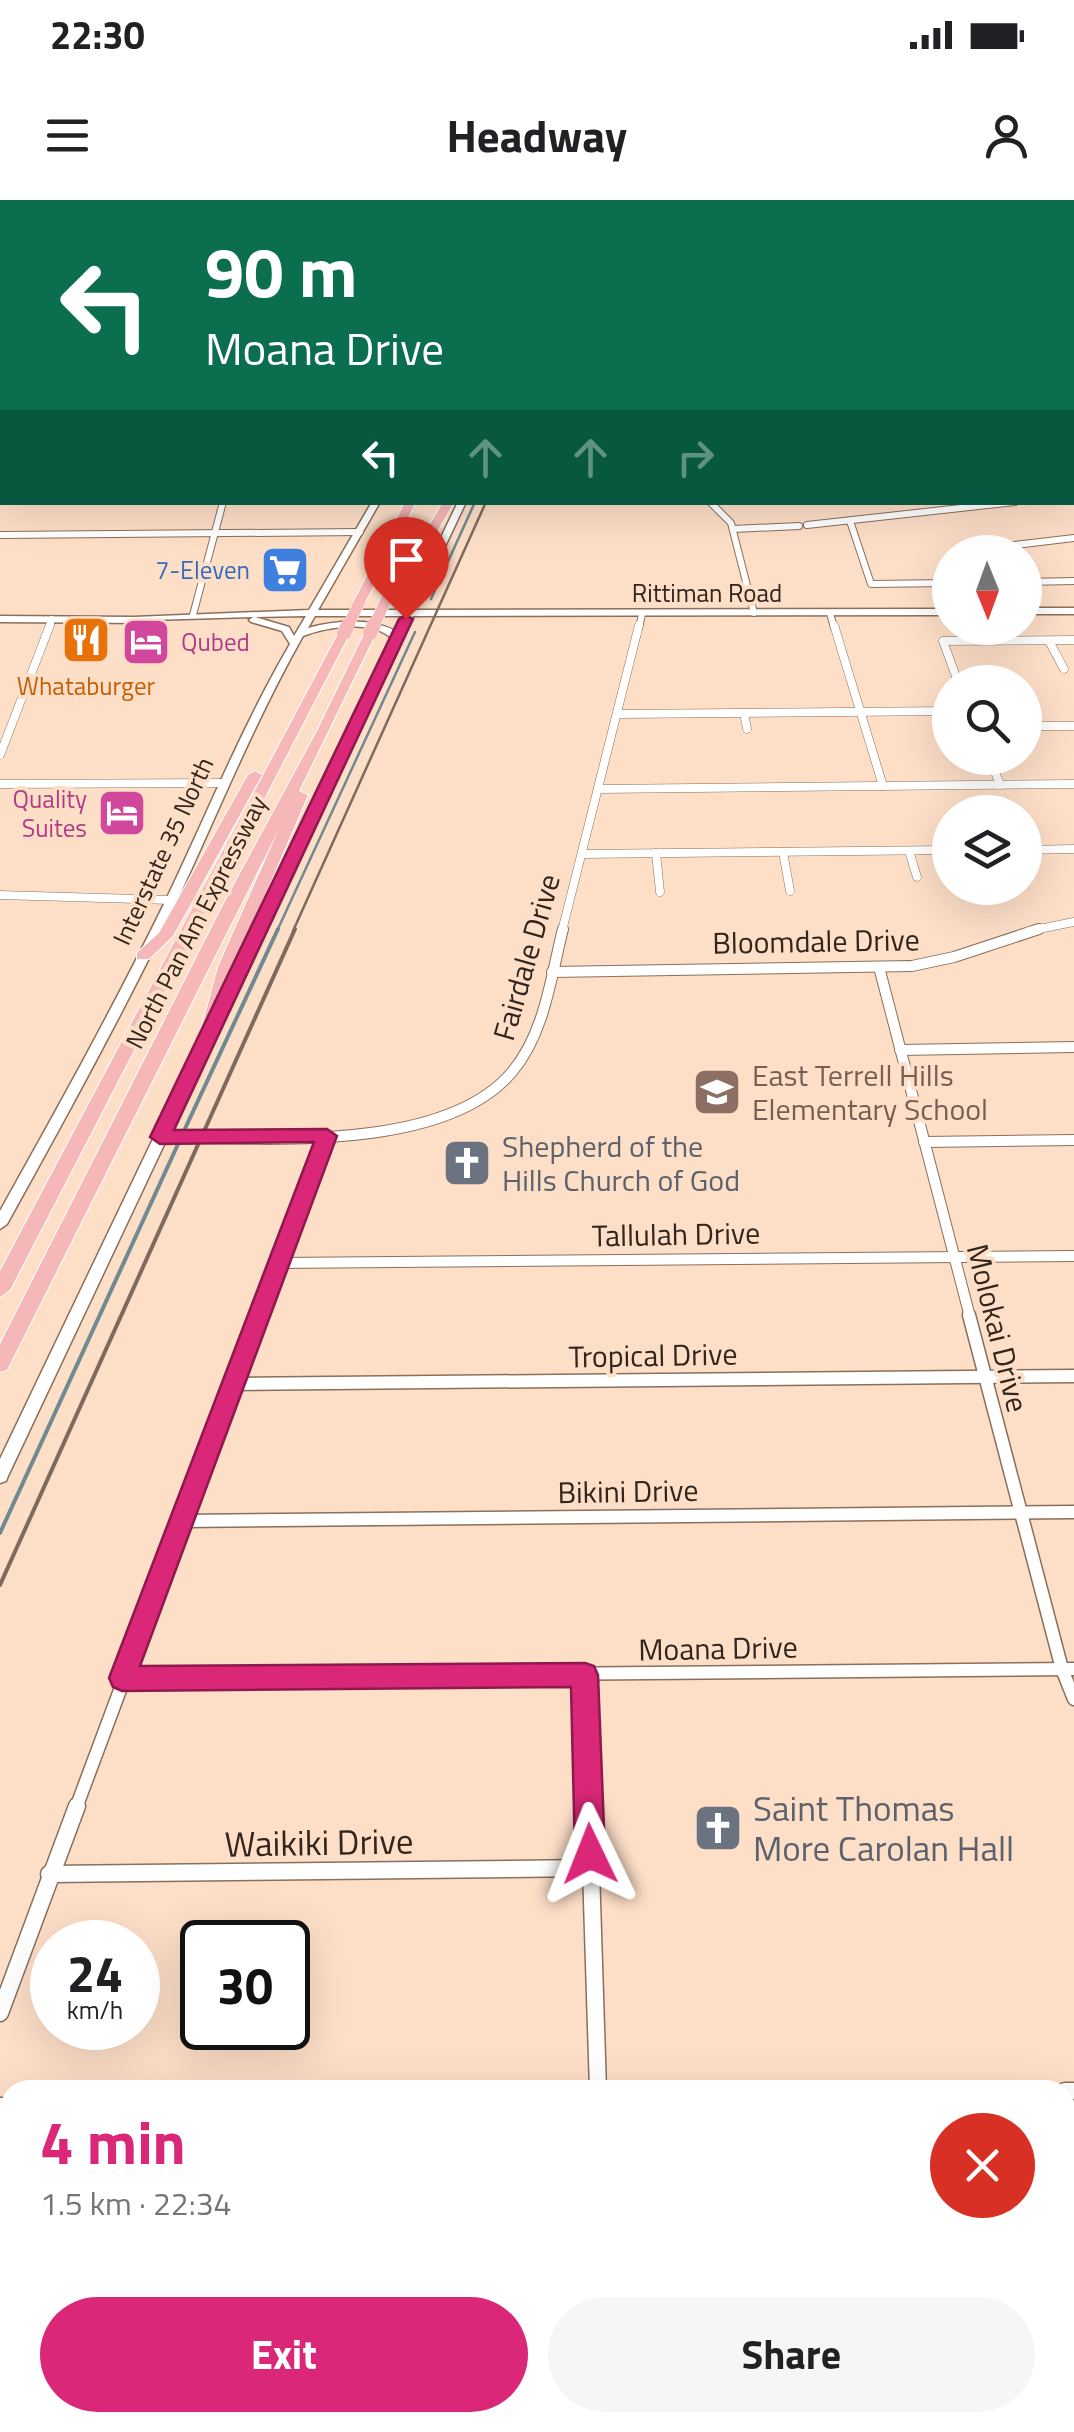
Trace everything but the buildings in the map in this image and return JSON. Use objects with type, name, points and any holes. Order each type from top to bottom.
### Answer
[{"type":"highway","name":"North Pan Am Expressway","points":[[0,1290],[409,505]]},
{"type":"highway","name":"North Pan Am Expressway","points":[[0,1364],[224,919],[324,731],[432,505]]},
{"type":"highway","points":[[386,600],[405,578],[447,505]]},
{"type":"highway","points":[[143,956],[165,936],[245,791],[280,736],[300,713]]},
{"type":"highway","points":[[209,1030],[226,967],[287,835],[324,731]]},
{"type":"main road","name":"Interstate 35 North","points":[[0,1224],[4,1208],[143,956],[222,783],[297,638],[374,505]]},
{"type":"main road","points":[[0,1476],[175,1137],[209,1030],[461,505]]},
{"type":"main road","points":[[247,617],[287,608],[326,593],[330,601],[346,605],[392,605],[417,597]]},
{"type":"main road","points":[[417,597],[435,612]]},
{"type":"main road","points":[[1042,611],[1074,611]]},
{"type":"main road","name":"Rittiman Road","points":[[408,616],[435,612],[932,612]]},
{"type":"main road","name":"Rittiman Road","points":[[0,619],[465,615]]},
{"type":"main road","points":[[247,617],[286,629],[297,638],[322,627],[378,627],[392,632],[396,638]]},
{"type":"main road","name":"Rittiman Road","points":[[138,618],[247,617]]},
{"type":"main road","points":[[396,638],[408,627],[446,618]]},
{"type":"street","points":[[193,615],[223,505]]},
{"type":"street","points":[[714,505],[726,514],[733,529],[754,613]]},
{"type":"street","points":[[931,505],[937,511]]},
{"type":"street","points":[[733,529],[803,526],[989,505]]},
{"type":"street","points":[[850,520],[871,584],[932,583]]},
{"type":"street","points":[[0,534],[360,532]]},
{"type":"street","points":[[1042,542],[1074,538]]},
{"type":"street","points":[[1042,582],[1074,581]]},
{"type":"street","points":[[830,613],[883,786]]},
{"type":"street","name":"Fairdale Drive","points":[[175,1137],[327,1136],[408,1126],[462,1107],[517,1067],[532,1044],[552,972],[642,614]]},
{"type":"street","points":[[0,755],[52,619]]},
{"type":"street","points":[[952,665],[943,641],[1074,640]]},
{"type":"street","points":[[1049,641],[1064,670]]},
{"type":"street","points":[[618,714],[932,711]]},
{"type":"street","points":[[744,713],[747,729]]},
{"type":"street","points":[[1042,726],[1074,726]]},
{"type":"street","points":[[996,775],[1000,785]]},
{"type":"street","points":[[0,784],[222,783]]},
{"type":"street","points":[[599,789],[1074,784]]},
{"type":"street","points":[[1042,850],[1074,849]]},
{"type":"street","points":[[582,854],[932,850]]},
{"type":"street","points":[[909,851],[917,877]]},
{"type":"street","points":[[783,852],[790,890]]},
{"type":"street","points":[[656,853],[660,892]]},
{"type":"street","points":[[0,895],[171,900]]},
{"type":"street","name":"Bloomdale Drive","points":[[552,972],[879,967],[946,961],[1028,930],[1074,922]]},
{"type":"street","name":"Molokai Drive","points":[[879,967],[1020,1512],[1074,1699]]},
{"type":"street","points":[[900,1050],[1074,1047]]},
{"type":"street","points":[[0,2013],[48,1874],[327,1136]]},
{"type":"street","points":[[924,1142],[1074,1140]]},
{"type":"street","name":"Tallulah Drive","points":[[278,1263],[1074,1256]]},
{"type":"street","name":"Tropical Drive","points":[[233,1384],[1074,1376]]},
{"type":"street","name":"Bikini Drive","points":[[182,1521],[1074,1512]]},
{"type":"street","name":"Moana Drive","points":[[122,1678],[1068,1669]]},
{"type":"street","points":[[585,1675],[598,2080]]},
{"type":"street","name":"Waikiki Drive","points":[[48,1874],[591,1868]]},
{"type":"waterway","points":[[431,599],[474,505]]},
{"type":"waterway","points":[[277,931],[415,632]]},
{"type":"waterway","points":[[183,1133],[278,929]]},
{"type":"waterway","points":[[0,1533],[179,1142]]},
{"type":"railway","points":[[293,931],[485,505]]},
{"type":"railway","points":[[0,1585],[295,929]]},
{"type":"place","name":"7-Eleven","points":[[285,570]]},
{"type":"place","name":"Whataburger","points":[[86,640]]},
{"type":"place","name":"Qubed","points":[[146,642]]},
{"type":"place","name":"Quality Suites","points":[[122,813]]},
{"type":"place","name":"East Terrell Hills Elementary School","points":[[717,1092]]},
{"type":"place","name":"Shepherd of the Hills Church of God","points":[[467,1163]]},
{"type":"place","name":"Saint Thomas More Carolan Hall","points":[[718,1828]]},
{"type":"route","points":[[406,619],[160,1137],[327,1136],[122,1678],[585,1675],[590,1854]]}]
